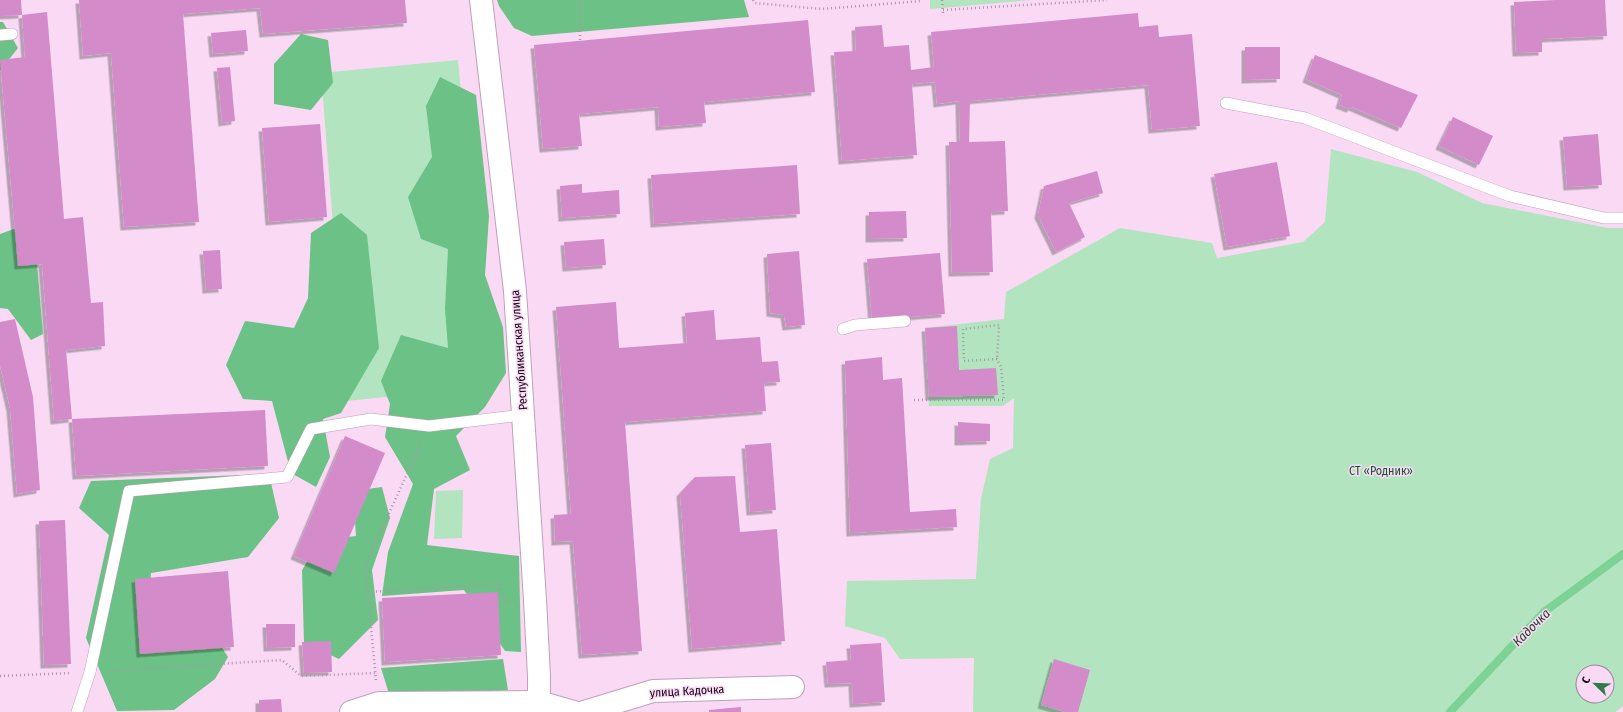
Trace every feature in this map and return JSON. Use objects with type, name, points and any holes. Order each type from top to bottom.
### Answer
[{"type":"street","name":"Республиканская улица","points":[[481,0],[515,291],[535,600],[539,702]]},
{"type":"street","name":"улица Кадочка","points":[[584,712],[654,691],[793,687]]},
{"type":"street","points":[[351,712],[379,703],[511,708],[539,702],[574,712]]},
{"type":"lane","points":[[0,35],[12,34]]},
{"type":"lane","points":[[1226,103],[1305,118],[1510,196],[1604,218],[1623,218]]},
{"type":"lane","points":[[843,329],[855,325],[905,321]]},
{"type":"lane","points":[[77,712],[90,672],[129,491],[286,477],[311,429],[371,419],[429,426],[523,415]]},
{"type":"path","points":[[580,0],[580,40]]},
{"type":"path","points":[[753,0],[755,3],[822,9],[921,1]]},
{"type":"path","points":[[942,0],[943,12],[1107,0]]},
{"type":"path","points":[[914,400],[1004,400],[1001,367],[997,359],[999,325],[963,329],[964,361],[997,359]]},
{"type":"path","points":[[379,703],[365,565],[429,426]]},
{"type":"path","points":[[368,592],[499,584],[505,602],[535,600]]},
{"type":"path","points":[[0,676],[282,660],[301,676],[375,673]]},
{"type":"green space","points":[[497,0],[744,0],[749,17],[532,36],[514,28],[499,6]]},
{"type":"green space","points":[[930,0],[1031,0],[930,9]]},
{"type":"green space","points":[[0,22],[3,22],[18,48],[0,71]]},
{"type":"green space","points":[[301,34],[328,40],[333,83],[311,110],[274,104],[274,64]]},
{"type":"green space","points":[[458,60],[488,386],[347,401],[321,73]]},
{"type":"green space","points":[[440,77],[476,95],[489,216],[485,275],[503,327],[506,373],[485,407],[456,436],[470,470],[434,489],[427,545],[519,556],[521,652],[505,651],[464,590],[382,596],[388,552],[413,484],[385,437],[390,404],[381,381],[401,335],[448,348],[445,309],[448,249],[421,239],[408,197],[432,157],[426,106]]},
{"type":"green space","name":"СТ «Родник»","points":[[1331,149],[1417,172],[1482,203],[1608,228],[1623,228],[1623,706],[1615,712],[973,712],[974,658],[900,659],[885,638],[845,626],[847,581],[976,579],[981,499],[990,459],[1013,448],[1014,398],[1003,406],[929,406],[925,328],[1004,319],[1006,292],[1120,228],[1212,243],[1217,258],[1303,242],[1325,222]]},
{"type":"green space","points":[[341,213],[367,235],[379,348],[341,413],[323,419],[330,457],[316,487],[291,473],[272,401],[243,399],[226,365],[245,321],[294,328],[308,298],[311,233]]},
{"type":"green space","points":[[22,226],[35,239],[43,334],[31,340],[8,309],[0,308],[0,234]]},
{"type":"green space","points":[[269,474],[279,518],[248,557],[151,573],[148,626],[213,634],[228,657],[215,679],[174,710],[117,711],[86,638],[109,535],[79,508],[91,481]]},
{"type":"green space","points":[[382,487],[390,518],[372,570],[378,620],[339,659],[304,643],[302,570],[321,540],[356,536],[353,491]]},
{"type":"green space","points":[[463,490],[462,538],[434,539],[436,491]]},
{"type":"green space","points":[[503,659],[508,690],[390,697],[381,668]]},
{"type":"building","points":[[0,0],[21,0],[22,15],[0,16]]},
{"type":"building","points":[[79,0],[405,0],[407,23],[263,34],[260,8],[183,14],[199,222],[124,227],[111,53],[83,56]]},
{"type":"building","points":[[1605,0],[1607,36],[1542,39],[1542,52],[1516,53],[1514,2]]},
{"type":"building","points":[[47,12],[64,219],[83,217],[91,303],[103,302],[105,346],[66,350],[72,419],[54,421],[42,264],[18,266],[0,60],[25,57],[22,15]]},
{"type":"building","points":[[1138,13],[1139,27],[1158,25],[1159,37],[1192,34],[1200,126],[1152,130],[1148,85],[970,101],[969,142],[1005,141],[1008,211],[991,212],[993,272],[952,273],[949,142],[960,142],[959,101],[937,104],[935,82],[912,84],[917,155],[842,161],[834,52],[856,51],[855,27],[882,25],[884,47],[909,45],[911,70],[934,67],[931,32]]},
{"type":"building","points":[[808,20],[815,92],[704,102],[706,123],[659,127],[658,107],[579,114],[582,146],[543,149],[534,45]]},
{"type":"building","points":[[246,30],[248,51],[213,54],[211,33]]},
{"type":"building","points":[[1245,47],[1280,47],[1280,79],[1245,80]]},
{"type":"building","points":[[1315,55],[1418,95],[1401,128],[1352,107],[1350,109],[1339,105],[1342,95],[1306,79]]},
{"type":"building","points":[[230,67],[235,121],[222,123],[217,68]]},
{"type":"building","points":[[1453,117],[1493,136],[1479,165],[1439,146]]},
{"type":"building","points":[[320,124],[327,217],[269,222],[262,128]]},
{"type":"building","points":[[1598,134],[1602,185],[1567,187],[1563,137]]},
{"type":"building","points":[[1277,162],[1290,236],[1227,247],[1214,174]]},
{"type":"building","points":[[797,165],[800,214],[654,224],[651,175]]},
{"type":"building","points":[[1097,171],[1103,193],[1069,203],[1085,237],[1056,252],[1038,215],[1044,186]]},
{"type":"building","points":[[582,184],[582,193],[619,190],[620,214],[562,218],[560,186]]},
{"type":"building","points":[[906,211],[907,238],[869,239],[869,212]]},
{"type":"building","points":[[604,239],[606,265],[566,268],[564,242]]},
{"type":"building","points":[[220,250],[222,289],[206,290],[203,251]]},
{"type":"building","points":[[799,251],[805,325],[786,327],[784,315],[770,313],[767,254]]},
{"type":"building","points":[[940,253],[945,314],[872,320],[867,259]]},
{"type":"building","points":[[616,302],[619,348],[687,343],[685,313],[714,310],[716,340],[760,337],[762,362],[778,361],[780,382],[764,383],[766,411],[625,422],[642,651],[582,655],[573,541],[555,542],[554,515],[571,514],[556,307]]},
{"type":"building","points":[[15,319],[33,397],[40,490],[17,494],[10,408],[0,365],[0,322]]},
{"type":"building","points":[[957,326],[959,370],[996,368],[998,395],[929,397],[925,328]]},
{"type":"building","points":[[882,357],[883,380],[902,378],[910,512],[956,509],[957,527],[850,533],[845,361]]},
{"type":"building","points":[[265,410],[268,466],[76,476],[72,419]]},
{"type":"building","points":[[958,422],[990,424],[990,441],[958,442]]},
{"type":"building","points":[[345,436],[385,453],[334,573],[294,556]]},
{"type":"building","points":[[771,443],[776,510],[750,512],[745,445]]},
{"type":"building","points":[[735,476],[740,532],[777,529],[785,641],[692,649],[680,493],[695,477]]},
{"type":"building","points":[[65,520],[71,664],[44,665],[39,521]]},
{"type":"building","points":[[228,571],[234,647],[140,654],[135,579]]},
{"type":"building","points":[[498,592],[501,655],[385,662],[382,598]]},
{"type":"building","points":[[266,624],[295,624],[295,647],[267,648]]},
{"type":"building","points":[[331,641],[332,672],[304,673],[302,642]]},
{"type":"building","points":[[881,643],[885,702],[853,704],[852,683],[828,684],[826,662],[851,660],[850,645]]},
{"type":"building","points":[[1054,659],[1090,670],[1078,712],[1065,712],[1041,705]]},
{"type":"building","points":[[281,699],[282,712],[259,712],[259,700]]},
{"type":"building","points":[[741,707],[741,712],[709,712],[709,710]]},
{"type":"waterway","name":"Кадочка","points":[[1450,712],[1544,612],[1623,554]]}]
